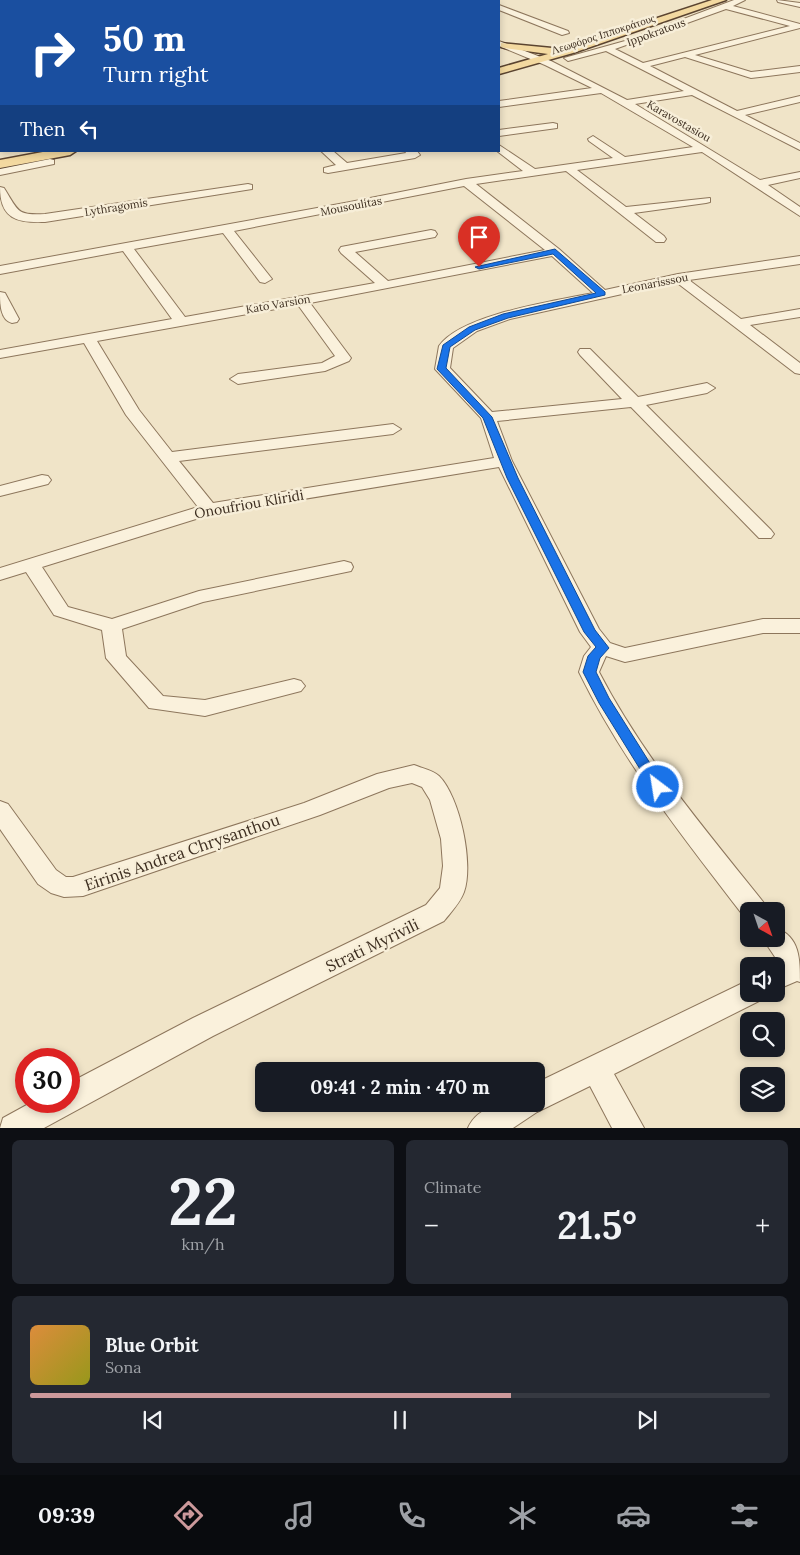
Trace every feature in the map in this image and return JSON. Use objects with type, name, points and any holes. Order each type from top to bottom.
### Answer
[{"type":"main road","name":"Λεωφόρος Ιπποκράτους","points":[[555,53],[706,0]]},
{"type":"main road","name":"Λεωφόρος Ιπποκράτους","points":[[536,59],[723,3]]},
{"type":"main road","points":[[502,44],[555,53],[557,64],[561,68]]},
{"type":"main road","points":[[502,44],[514,56],[516,64]]},
{"type":"main road","points":[[500,66],[536,59]]},
{"type":"main road","points":[[500,71],[516,64],[561,68]]},
{"type":"main road","points":[[0,164],[65,152]]},
{"type":"main road","points":[[0,159],[47,156]]},
{"type":"street","name":"Ippokratous","points":[[568,58],[609,49],[723,3],[741,0]]},
{"type":"street","points":[[781,0],[800,5]]},
{"type":"street","points":[[723,3],[800,26]]},
{"type":"street","points":[[500,7],[565,33]]},
{"type":"street","points":[[644,65],[800,26]]},
{"type":"street","name":"Karavostasiou","points":[[502,44],[561,68],[601,90],[703,149],[800,212]]},
{"type":"street","points":[[609,49],[644,65],[800,147]]},
{"type":"street","points":[[687,55],[751,74],[799,70]]},
{"type":"street","points":[[500,104],[601,90]]},
{"type":"street","points":[[623,103],[695,92]]},
{"type":"street","points":[[737,114],[800,99]]},
{"type":"street","points":[[500,133],[553,126]]},
{"type":"street","points":[[779,136],[794,133]]},
{"type":"street","points":[[593,139],[624,160]]},
{"type":"street","points":[[500,149],[532,172]]},
{"type":"street","name":"Mousoulitas","points":[[0,270],[350,206],[466,182],[703,149]]},
{"type":"street","points":[[327,152],[345,167]]},
{"type":"street","points":[[328,170],[415,155],[411,152]]},
{"type":"street","points":[[0,172],[47,156]]},
{"type":"street","points":[[568,168],[660,239]]},
{"type":"street","points":[[758,184],[800,175]]},
{"type":"street","points":[[466,182],[555,252],[602,294]]},
{"type":"street","name":"Lythragomis","points":[[0,190],[14,215],[24,220],[248,187]]},
{"type":"street","points":[[626,211],[706,200]]},
{"type":"street","points":[[225,228],[264,278]]},
{"type":"street","points":[[385,285],[344,250],[431,234]]},
{"type":"street","points":[[125,246],[180,320]]},
{"type":"street","name":"Kato Varsion","points":[[0,354],[180,320],[385,285],[555,252]]},
{"type":"street","name":"Leonarisssou","points":[[603,648],[590,632],[504,461],[488,417],[442,369],[446,346],[472,328],[506,316],[678,278],[800,260]]},
{"type":"street","points":[[678,278],[800,370]]},
{"type":"street","points":[[0,296],[12,319]]},
{"type":"street","points":[[238,379],[325,367],[341,362],[344,358],[301,300]]},
{"type":"street","points":[[739,323],[800,313]]},
{"type":"street","points":[[88,338],[132,412],[170,457],[209,509]]},
{"type":"street","points":[[585,352],[765,534]]},
{"type":"street","points":[[488,417],[636,402],[707,388]]},
{"type":"street","points":[[170,457],[393,429]]},
{"type":"street","name":"Onoufriou Kliridi","points":[[0,574],[209,509],[504,461]]},
{"type":"street","points":[[0,491],[42,480]]},
{"type":"street","points":[[30,564],[61,611],[112,626],[199,597],[344,568]]},
{"type":"street","points":[[112,626],[116,658],[157,703],[206,708],[294,686]]},
{"type":"street","points":[[748,902],[658,787],[603,700],[589,672],[594,656],[603,648],[625,655],[763,626],[800,626]]},
{"type":"street","name":"Strati Myrivili","points":[[80,1092],[203,1027],[435,913],[452,891],[455,866],[453,839],[441,798],[430,781],[414,774],[385,780],[312,809]]},
{"type":"street","name":"Eirinis Andrea Chrysanthou","points":[[0,810],[47,877],[56,885],[73,888],[312,809]]},
{"type":"street","points":[[780,948],[791,972]]},
{"type":"street","points":[[545,1093],[740,996]]},
{"type":"street","points":[[595,1068],[629,1128]]},
{"type":"street","points":[[483,1128],[512,1112]]},
{"type":"street","points":[[14,1128],[41,1113]]},
{"type":"route","points":[[479,267],[555,252],[602,294],[506,316],[472,328],[446,346],[442,369],[488,417],[504,461],[590,632],[603,648],[594,656],[589,672],[603,700],[658,787]]}]
